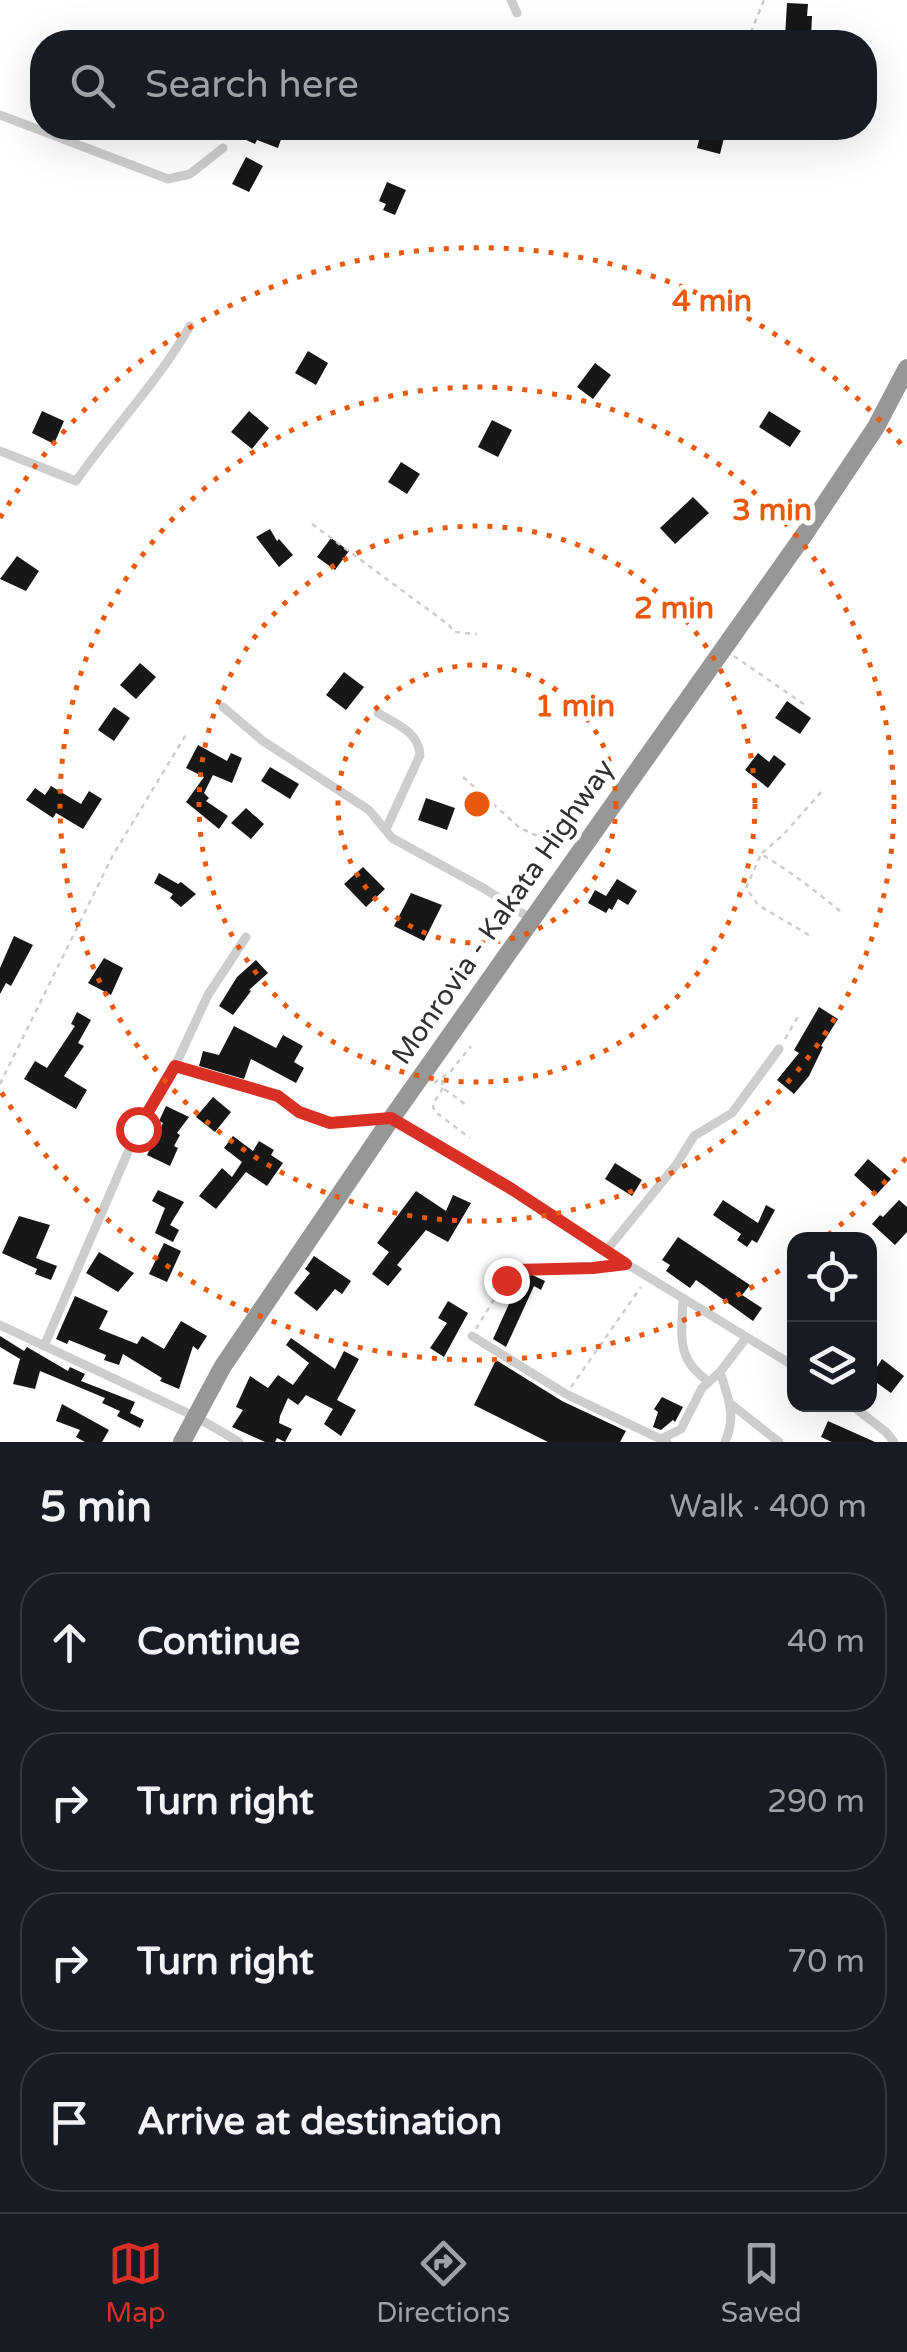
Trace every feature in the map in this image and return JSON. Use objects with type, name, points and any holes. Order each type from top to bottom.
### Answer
[{"type":"highway","name":"Monrovia - Kakata Highway","points":[[182,1442],[223,1366],[391,1118],[857,456],[907,368]]},
{"type":"street","points":[[511,0],[517,13]]},
{"type":"street","points":[[0,115],[30,126]]},
{"type":"street","points":[[66,140],[168,179],[190,174],[222,148]]},
{"type":"street","points":[[0,451],[76,481],[173,356],[190,326]]},
{"type":"street","points":[[222,708],[263,741],[369,810],[392,838],[531,919]]},
{"type":"street","points":[[378,713],[414,736],[420,747],[420,755],[386,830]]},
{"type":"street","points":[[44,1346],[138,1129],[175,1066],[208,995],[246,938]]},
{"type":"street","points":[[606,1251],[676,1165],[694,1136],[732,1112],[780,1050]]},
{"type":"street","points":[[391,1118],[787,1362]]},
{"type":"street","points":[[683,1299],[684,1356],[692,1370],[709,1382]]},
{"type":"street","points":[[0,1325],[196,1417],[238,1442]]},
{"type":"street","points":[[472,1336],[566,1394],[664,1441],[681,1429],[702,1388],[746,1338]]},
{"type":"street","points":[[720,1372],[732,1405],[731,1428],[725,1442]]},
{"type":"street","points":[[732,1405],[780,1442]]},
{"type":"street","points":[[860,1412],[894,1442]]},
{"type":"path","points":[[752,30],[764,0]]},
{"type":"path","points":[[312,524],[454,632],[478,634]]},
{"type":"path","points":[[724,650],[805,705]]},
{"type":"path","points":[[0,1084],[113,856],[187,732]]},
{"type":"path","points":[[463,777],[520,828],[551,842],[572,861]]},
{"type":"path","points":[[809,935],[758,905],[746,888],[761,854],[783,836],[822,791]]},
{"type":"path","points":[[761,854],[790,871],[802,884],[813,887],[840,910]]},
{"type":"path","points":[[780,1050],[800,1013]]},
{"type":"path","points":[[420,1078],[433,1084],[442,1079],[471,1046]]},
{"type":"path","points":[[175,1066],[278,1096],[299,1112],[330,1123],[391,1118]]},
{"type":"path","points":[[442,1079],[443,1088],[433,1104],[434,1110],[470,1138]]},
{"type":"path","points":[[443,1088],[466,1105]]},
{"type":"path","points":[[472,1336],[516,1270],[626,1264]]},
{"type":"path","points":[[566,1394],[647,1277]]},
{"type":"building","points":[[787,3],[808,4],[811,30],[785,30]]},
{"type":"building","points":[[257,140],[281,140],[278,148]]},
{"type":"building","points":[[699,140],[724,140],[720,154],[697,148]]},
{"type":"building","points":[[246,157],[263,166],[249,192],[232,184]]},
{"type":"building","points":[[387,182],[406,190],[395,215],[383,210],[386,204],[379,201]]},
{"type":"building","points":[[308,351],[328,363],[316,385],[295,373]]},
{"type":"building","points":[[595,363],[611,375],[593,399],[577,387]]},
{"type":"building","points":[[42,411],[64,421],[54,444],[32,433]]},
{"type":"building","points":[[249,411],[269,428],[252,449],[231,432]]},
{"type":"building","points":[[769,411],[801,431],[790,447],[759,427]]},
{"type":"building","points":[[492,420],[512,430],[498,457],[478,447]]},
{"type":"building","points":[[401,462],[420,474],[407,494],[388,482]]},
{"type":"building","points":[[693,497],[709,513],[675,544],[660,528]]},
{"type":"building","points":[[270,529],[293,555],[279,567],[256,537]]},
{"type":"building","points":[[331,538],[349,551],[335,570],[317,557]]},
{"type":"building","points":[[17,556],[39,571],[26,591],[0,579]]},
{"type":"building","points":[[140,663],[156,677],[136,699],[120,685]]},
{"type":"building","points":[[344,672],[364,687],[346,710],[326,695]]},
{"type":"building","points":[[787,701],[811,718],[800,734],[775,718]]},
{"type":"building","points":[[114,707],[130,718],[114,741],[98,730]]},
{"type":"building","points":[[198,745],[227,761],[231,753],[242,758],[232,783],[213,775],[204,793],[209,798],[206,801],[228,816],[219,829],[186,802],[204,777],[186,768]]},
{"type":"building","points":[[758,753],[769,762],[774,755],[786,764],[768,788],[745,770]]},
{"type":"building","points":[[270,767],[299,784],[290,799],[261,781]]},
{"type":"building","points":[[51,786],[81,804],[89,791],[102,799],[83,829],[56,813],[53,818],[26,800],[35,788],[45,795]]},
{"type":"building","points":[[426,798],[455,808],[447,830],[418,820]]},
{"type":"building","points":[[246,808],[264,824],[251,839],[231,823]]},
{"type":"building","points":[[363,867],[385,889],[366,907],[344,884]]},
{"type":"building","points":[[159,873],[181,882],[196,894],[181,907],[170,898],[173,894],[154,883]]},
{"type":"building","points":[[617,879],[637,891],[628,905],[618,899],[606,913],[588,903],[595,890],[606,896]]},
{"type":"building","points":[[411,893],[442,905],[424,941],[394,926]]},
{"type":"building","points":[[14,936],[33,945],[11,986],[6,983],[0,994],[0,968]]},
{"type":"building","points":[[104,958],[123,968],[111,995],[88,983]]},
{"type":"building","points":[[256,960],[268,973],[249,990],[233,1015],[219,1006],[237,977]]},
{"type":"building","points":[[819,1007],[838,1019],[809,1076],[794,1094],[777,1080],[799,1053],[794,1050]]},
{"type":"building","points":[[77,1012],[91,1020],[78,1043],[84,1046],[64,1076],[87,1090],[76,1109],[24,1079],[35,1061],[47,1068],[75,1026],[71,1024]]},
{"type":"building","points":[[234,1026],[276,1048],[283,1035],[303,1046],[294,1062],[304,1068],[296,1083],[251,1059],[244,1079],[199,1066],[203,1051],[219,1055]]},
{"type":"building","points":[[213,1097],[231,1112],[215,1132],[196,1117]]},
{"type":"building","points":[[166,1106],[189,1117],[177,1133],[180,1135],[174,1146],[178,1148],[170,1166],[147,1155],[163,1123],[159,1121]]},
{"type":"building","points":[[233,1136],[253,1151],[259,1141],[274,1150],[271,1155],[283,1163],[267,1186],[246,1172],[216,1209],[199,1196],[222,1168],[232,1177],[242,1162],[224,1148]]},
{"type":"building","points":[[868,1159],[891,1179],[876,1195],[854,1175]]},
{"type":"building","points":[[615,1163],[642,1180],[632,1196],[605,1179]]},
{"type":"building","points":[[158,1190],[184,1202],[170,1225],[179,1230],[173,1242],[155,1233],[165,1208],[152,1201]]},
{"type":"building","points":[[416,1191],[446,1211],[453,1195],[471,1203],[448,1242],[426,1230],[397,1265],[402,1269],[388,1286],[372,1274],[389,1252],[377,1243]]},
{"type":"building","points":[[723,1200],[758,1223],[766,1205],[775,1210],[757,1243],[752,1240],[747,1247],[737,1240],[741,1234],[713,1215]]},
{"type":"building","points":[[899,1200],[907,1207],[907,1232],[895,1245],[872,1224]]},
{"type":"building","points":[[19,1216],[50,1225],[36,1258],[57,1266],[51,1280],[2,1253]]},
{"type":"building","points":[[678,1237],[750,1285],[742,1295],[762,1308],[753,1321],[696,1280],[690,1288],[666,1271],[670,1265],[662,1260]]},
{"type":"building","points":[[164,1243],[181,1251],[167,1282],[149,1274]]},
{"type":"building","points":[[99,1252],[134,1273],[118,1292],[86,1273]]},
{"type":"building","points":[[314,1256],[351,1281],[342,1294],[335,1289],[317,1311],[294,1293],[310,1273],[305,1269]]},
{"type":"building","points":[[524,1271],[545,1281],[541,1290],[534,1286],[506,1347],[493,1339]]},
{"type":"building","points":[[75,1296],[108,1311],[99,1329],[137,1344],[142,1336],[164,1349],[181,1321],[207,1336],[198,1350],[193,1346],[179,1389],[160,1381],[162,1378],[123,1354],[119,1365],[104,1360],[106,1355],[69,1340],[67,1344],[56,1339]]},
{"type":"building","points":[[448,1301],[468,1313],[444,1357],[430,1348],[447,1323],[438,1318]]},
{"type":"building","points":[[0,1336],[68,1371],[70,1367],[85,1374],[81,1381],[135,1402],[130,1413],[144,1420],[140,1428],[117,1416],[120,1411],[102,1403],[105,1398],[40,1371],[35,1389],[13,1384],[20,1359],[0,1347]]},
{"type":"building","points":[[291,1338],[335,1369],[344,1351],[359,1359],[337,1400],[356,1410],[341,1436],[324,1424],[333,1409],[306,1395],[298,1405],[288,1398],[279,1423],[292,1429],[285,1442],[277,1438],[275,1442],[265,1442],[232,1427],[243,1410],[236,1407],[250,1376],[268,1388],[278,1375],[293,1385],[309,1363],[286,1345]]},
{"type":"building","points":[[882,1359],[904,1376],[891,1393],[877,1383],[877,1367]]},
{"type":"building","points":[[496,1360],[562,1401],[626,1431],[620,1442],[548,1442],[474,1405]]},
{"type":"building","points":[[662,1397],[683,1407],[675,1422],[661,1430],[653,1427],[658,1412],[654,1409]]},
{"type":"building","points":[[62,1404],[109,1430],[102,1442],[85,1442],[76,1437],[80,1430],[56,1421]]},
{"type":"building","points":[[828,1421],[875,1442],[832,1442],[821,1437]]},
{"type":"route","points":[[138,1129],[175,1066],[278,1096],[299,1112],[330,1123],[391,1118],[510,1188],[626,1264],[516,1270],[506,1280]]}]
